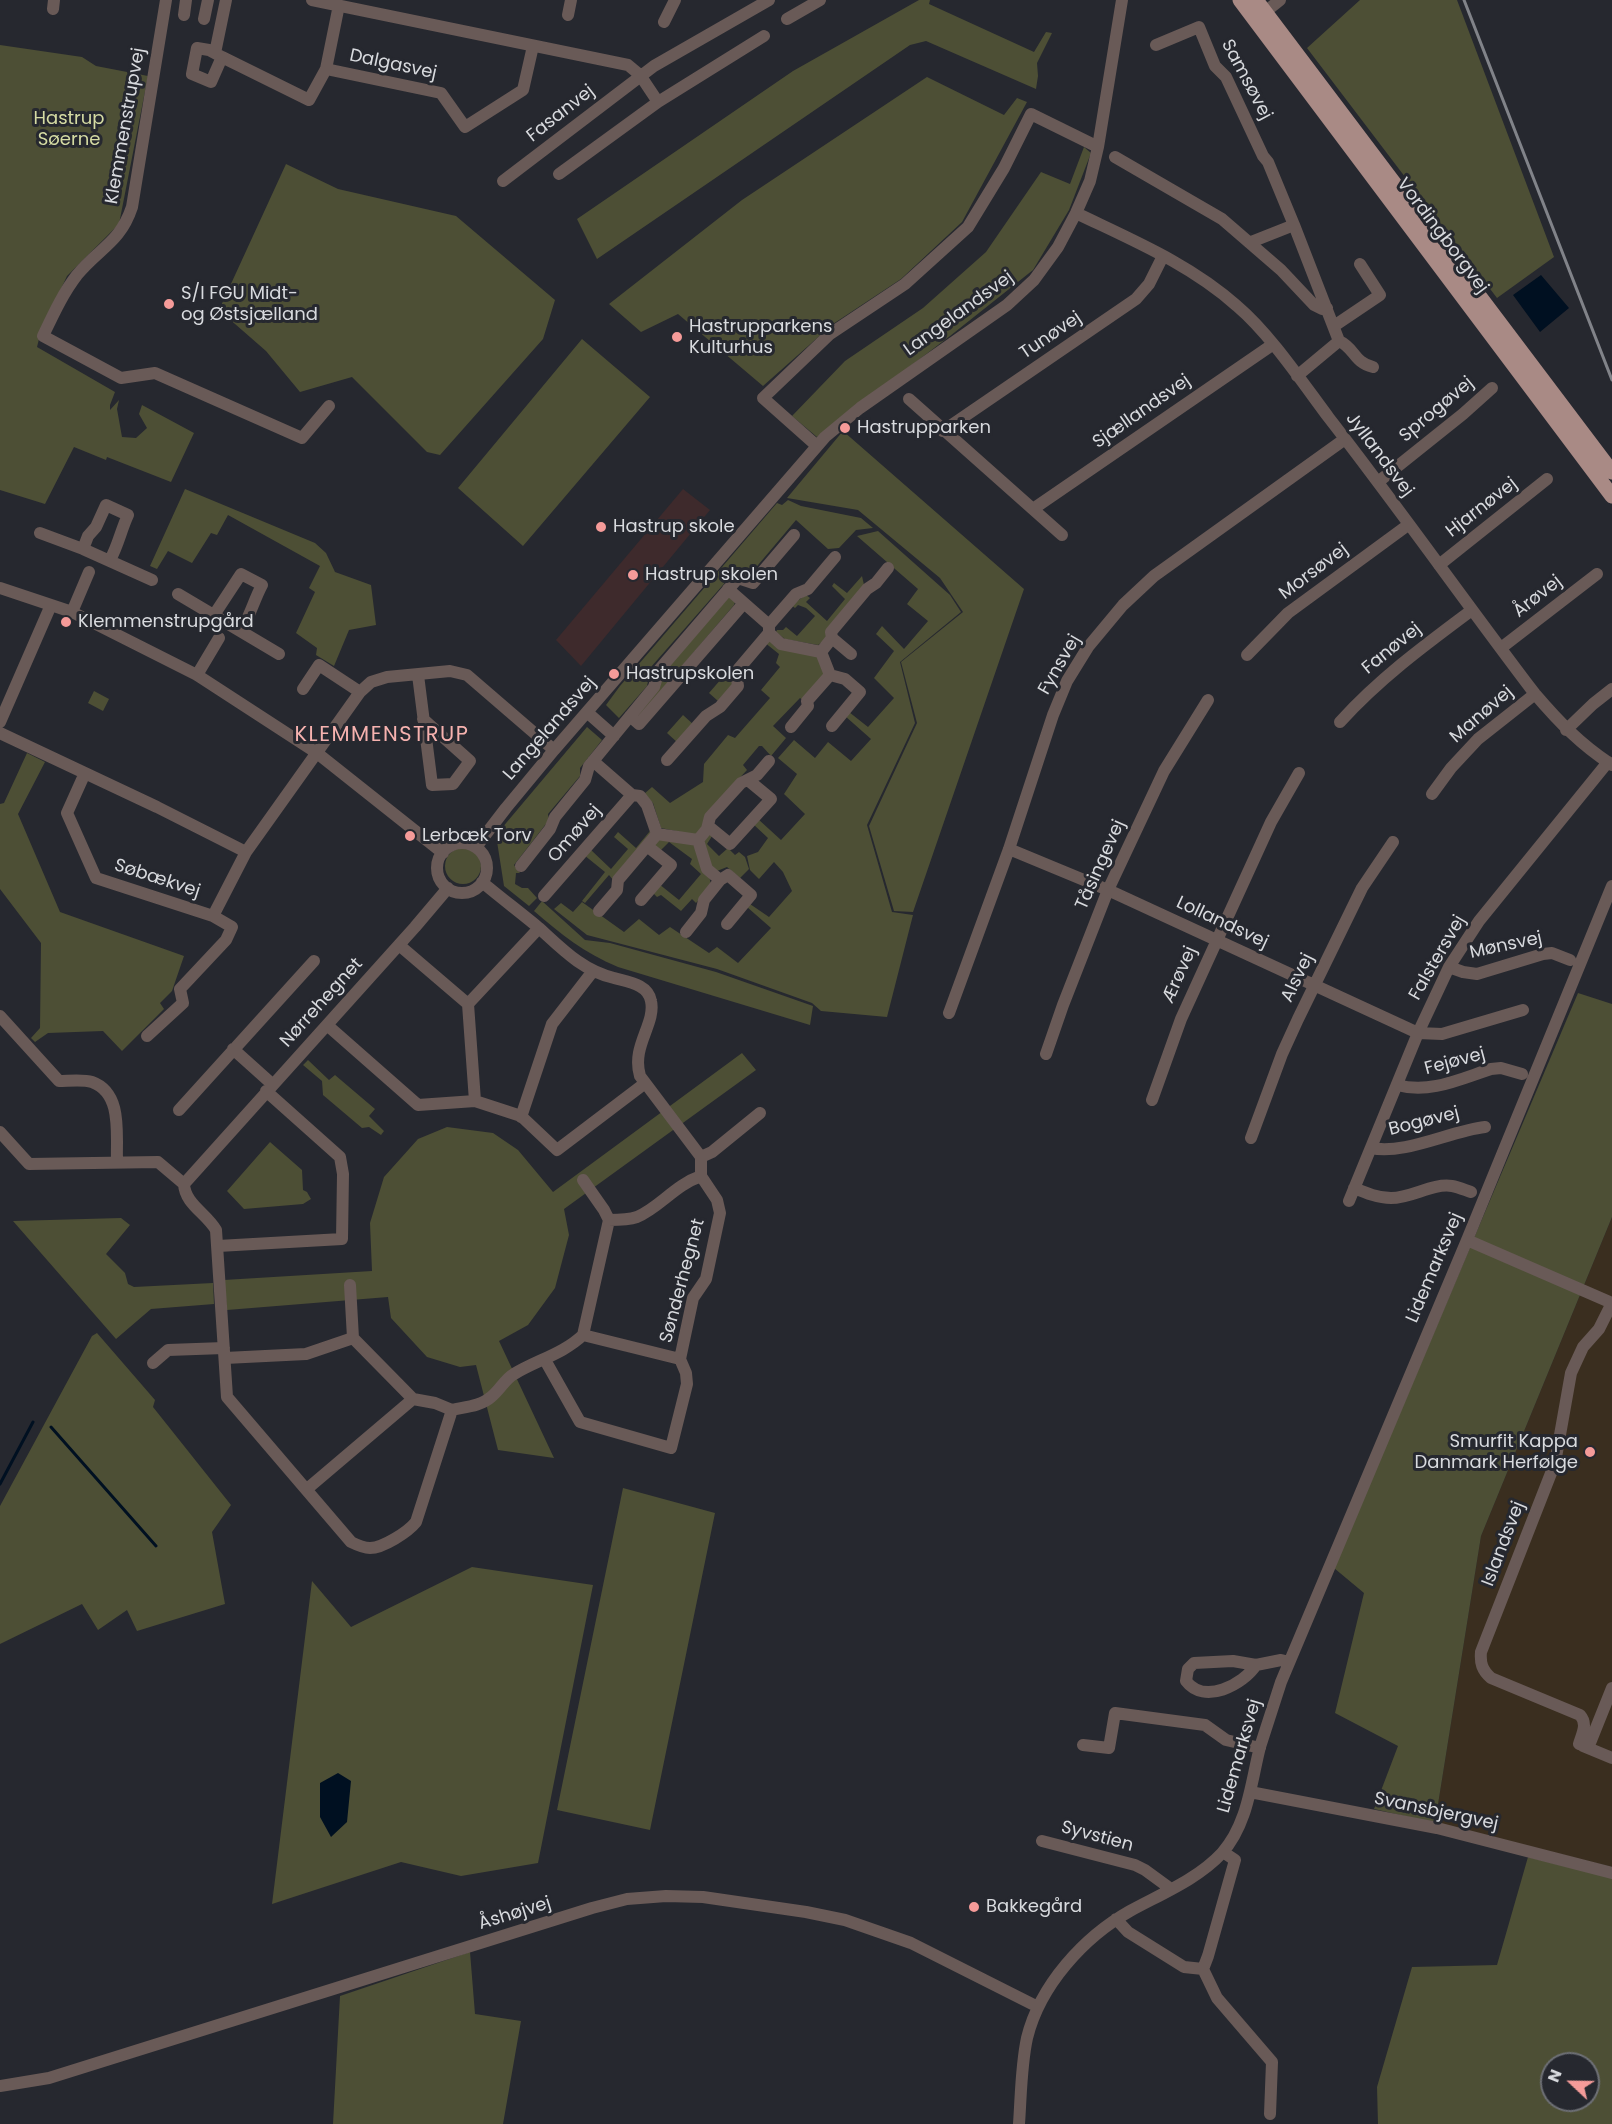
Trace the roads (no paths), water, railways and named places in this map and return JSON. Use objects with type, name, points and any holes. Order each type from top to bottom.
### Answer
[{"type":"main road","name":"Vordingborgvej","points":[[1240,0],[1612,496]]},
{"type":"main road","name":"Vordingborgvej","points":[[1261,6],[1612,472]]},
{"type":"street","name":"Klemmenstrupvej","points":[[166,0],[132,207],[127,223],[121,232],[78,274],[64,294],[43,336],[121,378],[155,373],[302,438],[329,406]]},
{"type":"street","points":[[184,15],[186,0]]},
{"type":"street","points":[[204,19],[208,0]]},
{"type":"street","name":"Dalgasvej","points":[[226,0],[219,55],[309,100],[326,69],[339,5]]},
{"type":"street","points":[[312,0],[627,65],[640,75],[658,102]]},
{"type":"street","points":[[568,15],[571,0]]},
{"type":"street","points":[[663,22],[675,0]]},
{"type":"street","name":"Fasanvej","points":[[503,181],[640,75],[769,0]]},
{"type":"street","points":[[787,19],[820,0]]},
{"type":"street","name":"Langelandsvej","points":[[476,847],[554,750],[817,446],[860,408],[1007,305],[1034,280],[1058,248],[1090,181],[1098,147],[1122,0]]},
{"type":"street","name":"Vordingborgvej","points":[[1261,6],[1280,0]]},
{"type":"street","name":"Samsøvej","points":[[1156,45],[1199,27],[1215,66],[1226,77],[1242,112],[1247,117],[1263,156],[1268,162],[1339,341],[1346,344],[1363,364],[1373,367]]},
{"type":"street","points":[[559,174],[658,102],[764,36]]},
{"type":"street","name":"Dalgasvej","points":[[326,69],[441,93],[465,127],[523,90],[533,46]]},
{"type":"street","points":[[817,446],[763,398],[830,334],[904,284],[968,227],[1004,168],[1031,114],[1098,147]]},
{"type":"street","points":[[1115,157],[1222,219],[1281,270],[1314,305],[1322,309],[1327,308]]},
{"type":"street","name":"Jyllandsvej","points":[[1076,213],[1199,276],[1238,307],[1297,376],[1535,694],[1566,730],[1610,763]]},
{"type":"street","points":[[1251,242],[1294,225]]},
{"type":"street","name":"Tunøvej","points":[[943,431],[1137,299],[1149,284],[1163,256]]},
{"type":"street","points":[[1334,326],[1380,295],[1360,264]]},
{"type":"street","points":[[1297,376],[1339,341]]},
{"type":"street","name":"Sjællandsvej","points":[[1033,509],[1272,345]]},
{"type":"street","name":"Sprogøvej","points":[[1378,482],[1492,388]]},
{"type":"street","points":[[909,399],[1062,535]]},
{"type":"street","name":"Fynsvej","points":[[949,1013],[1009,849],[1053,715],[1067,681],[1088,648],[1123,606],[1155,576],[1345,439]]},
{"type":"street","name":"Hjarnøvej","points":[[1439,565],[1547,480]]},
{"type":"street","points":[[82,549],[106,505],[128,515],[110,561]]},
{"type":"street","name":"Morsøvej","points":[[1247,654],[1288,613],[1408,525]]},
{"type":"street","points":[[40,533],[152,580]]},
{"type":"street","points":[[794,535],[753,583],[738,578],[728,589],[744,603],[781,644],[821,652]]},
{"type":"street","points":[[667,760],[706,716],[720,707],[738,686],[736,672],[796,594],[808,589],[835,557]]},
{"type":"street","points":[[851,654],[832,638],[831,632],[888,568]]},
{"type":"street","points":[[72,612],[89,572]]},
{"type":"street","points":[[214,615],[241,574],[262,585],[241,631]]},
{"type":"street","name":"Årøvej","points":[[1500,648],[1597,574]]},
{"type":"street","points":[[0,588],[72,612],[197,675],[317,753],[443,853]]},
{"type":"street","name":"Omøvej","points":[[520,866],[585,780],[589,766],[654,687],[659,670],[728,589]]},
{"type":"street","points":[[178,594],[279,654]]},
{"type":"street","points":[[630,716],[639,724],[744,603]]},
{"type":"street","points":[[1,715],[51,605]]},
{"type":"street","name":"Fanøvej","points":[[1340,722],[1366,693],[1402,662],[1472,610]]},
{"type":"street","points":[[197,675],[219,638]]},
{"type":"street","points":[[821,652],[832,638]]},
{"type":"street","points":[[821,652],[830,675]]},
{"type":"street","points":[[303,689],[319,665],[360,692]]},
{"type":"street","points":[[317,753],[360,692],[371,682],[387,677],[450,671],[467,675],[554,750]]},
{"type":"street","points":[[418,675],[423,718],[432,785],[453,784],[470,761],[423,718]]},
{"type":"street","points":[[830,675],[844,679],[860,692],[832,726]]},
{"type":"street","points":[[791,727],[808,706],[807,701],[830,675]]},
{"type":"street","points":[[1566,730],[1612,689]]},
{"type":"street","name":"Manøvej","points":[[1432,794],[1451,768],[1478,739],[1535,694]]},
{"type":"street","name":"Tåsingevej","points":[[1046,1054],[1108,890],[1164,771],[1208,700]]},
{"type":"street","points":[[588,713],[614,736]]},
{"type":"street","points":[[0,733],[85,772],[246,852]]},
{"type":"street","name":"Søbækvej","points":[[213,916],[246,852],[317,753]]},
{"type":"street","points":[[593,761],[633,795],[640,796],[647,805],[657,834]]},
{"type":"street","points":[[698,840],[708,826],[710,817],[741,783],[757,776],[769,761]]},
{"type":"street","name":"Falstersvej","points":[[1349,1201],[1418,1034],[1449,968],[1479,921],[1610,763]]},
{"type":"street","name":"Søbækvej","points":[[85,772],[67,813],[96,878],[213,916],[232,927],[225,940],[180,989],[183,1003],[147,1036]]},
{"type":"street","name":"Ærøvej","points":[[1152,1100],[1180,1018],[1271,822],[1299,773]]},
{"type":"street","points":[[708,826],[730,844],[771,799],[748,780]]},
{"type":"street","name":"Omøvej","points":[[544,896],[633,795]]},
{"type":"street","points":[[657,834],[698,840]]},
{"type":"street","points":[[599,911],[617,890],[618,880],[657,834]]},
{"type":"street","points":[[698,840],[707,868],[720,879]]},
{"type":"street","name":"Alsvej","points":[[1251,1138],[1282,1054],[1314,987],[1362,888],[1393,842]]},
{"type":"street","points":[[457,843],[467,843],[476,847],[483,854],[487,863],[487,872],[482,882],[467,892],[458,892],[448,888],[438,873],[438,863],[443,853],[448,847],[457,843]]},
{"type":"street","points":[[641,900],[670,866],[647,846]]},
{"type":"street","name":"Lollandsvej","points":[[1009,849],[1108,890],[1418,1034]]},
{"type":"street","points":[[686,932],[701,913],[704,900],[720,879],[728,875],[751,895],[727,924]]},
{"type":"street","points":[[482,882],[570,956],[593,971],[632,983],[648,992],[651,1010],[638,1059],[638,1069],[644,1084],[701,1157],[700,1176],[687,1181],[640,1215],[630,1219],[609,1220]]},
{"type":"street","name":"Lidemarksvej","points":[[1019,2124],[1027,2038],[1038,2007],[1074,1955],[1116,1919],[1207,1866],[1223,1852],[1240,1824],[1260,1748],[1289,1662],[1467,1240],[1612,886]]},
{"type":"street","name":"Nørrehegnet","points":[[184,1184],[448,888]]},
{"type":"street","points":[[468,1004],[539,928]]},
{"type":"street","points":[[399,945],[468,1004],[475,1101]]},
{"type":"street","name":"Mønsvej","points":[[1449,968],[1477,974],[1551,953],[1570,960]]},
{"type":"street","name":"Nørrehegnet","points":[[179,1110],[314,961]]},
{"type":"street","points":[[521,1117],[552,1024],[593,971]]},
{"type":"street","name":"Fejøvej","points":[[1418,1034],[1442,1034],[1523,1010]]},
{"type":"street","points":[[0,1016],[59,1081],[91,1082],[106,1094],[116,1107],[117,1161]]},
{"type":"street","points":[[327,1025],[418,1105],[475,1101],[521,1117],[557,1150],[644,1084]]},
{"type":"street","points":[[218,1246],[342,1239],[343,1174],[340,1157],[269,1088],[233,1049]]},
{"type":"street","name":"Fejøvej","points":[[1397,1085],[1410,1089],[1429,1089],[1491,1069],[1502,1068],[1522,1074]]},
{"type":"street","points":[[701,1157],[712,1152],[760,1113]]},
{"type":"street","name":"Bogøvej","points":[[1371,1148],[1382,1150],[1399,1148],[1467,1129],[1485,1127]]},
{"type":"street","points":[[0,1132],[29,1164],[158,1162],[184,1184],[189,1200],[210,1220],[216,1230],[226,1397],[351,1542],[361,1547],[375,1548],[408,1531],[416,1522],[452,1410]]},
{"type":"street","name":"Sønderhegnet","points":[[545,1359],[580,1422],[677,1449],[687,1384],[686,1373],[680,1359],[693,1298],[706,1279],[720,1213],[717,1200],[700,1176]]},
{"type":"street","points":[[350,1285],[353,1338],[412,1399],[435,1403],[452,1410],[482,1403],[491,1398],[513,1374],[574,1343],[583,1335],[609,1220],[583,1180]]},
{"type":"street","points":[[1354,1188],[1376,1196],[1392,1198],[1443,1186],[1453,1186],[1471,1192]]},
{"type":"street","points":[[1467,1240],[1612,1303]]},
{"type":"street","name":"Islandsvej","points":[[1581,1745],[1585,1725],[1580,1715],[1491,1678],[1485,1672],[1480,1659],[1555,1463],[1571,1373],[1583,1347],[1599,1329],[1612,1303]]},
{"type":"street","name":"Sønderhegnet","points":[[583,1335],[680,1359]]},
{"type":"street","points":[[153,1363],[168,1350],[306,1354],[353,1338]]},
{"type":"street","points":[[307,1489],[412,1399]]},
{"type":"street","name":"Lidemarksvej","points":[[1256,1665],[1249,1675],[1227,1690],[1198,1691],[1190,1687],[1186,1681],[1188,1669],[1194,1663],[1233,1661],[1256,1665],[1281,1660],[1289,1662]]},
{"type":"street","points":[[1612,1688],[1581,1745],[1612,1758]]},
{"type":"street","points":[[1083,1745],[1109,1749],[1115,1713],[1205,1725],[1226,1740],[1260,1748]]},
{"type":"street","name":"Svansbjergvej","points":[[1250,1792],[1437,1828],[1612,1873]]},
{"type":"street","name":"Syvstien","points":[[1042,1841],[1135,1865],[1171,1889]]},
{"type":"street","points":[[1223,1852],[1235,1860],[1203,1969],[1217,1998],[1272,2062],[1270,2114]]},
{"type":"street","name":"Åshøjvej","points":[[0,2086],[49,2078],[592,1908],[627,1899],[666,1896],[703,1897],[743,1902],[845,1920],[911,1943],[1038,2007]]},
{"type":"street","points":[[1116,1919],[1128,1932],[1184,1966],[1203,1969]]},
{"type":"water","points":[[1541,275],[1569,308],[1540,332],[1513,295]]},
{"type":"water","points":[[338,1773],[351,1781],[347,1822],[331,1837],[320,1817],[320,1783]]},
{"type":"waterway","points":[[0,1484],[33,1422]]},
{"type":"waterway","points":[[51,1427],[156,1546]]},
{"type":"railway","points":[[1464,0],[1612,380]]},
{"type":"place","name":"S/I FGU Midt- og Østsjælland","points":[[169,304]]},
{"type":"place","name":"Hastrupparkens Kulturhus","points":[[677,337]]},
{"type":"place","name":"Hastrupparken","points":[[845,428]]},
{"type":"place","name":"Hastrup skole","points":[[601,527]]},
{"type":"place","name":"Hastrup skolen","points":[[633,575]]},
{"type":"place","name":"Klemmenstrupgård","points":[[66,622]]},
{"type":"place","name":"Hastrupskolen","points":[[614,674]]},
{"type":"place","name":"Lerbæk Torv","points":[[410,836]]},
{"type":"place","name":"Smurfit Kappa Danmark Herfølge","points":[[1590,1452]]},
{"type":"place","name":"Bakkegård","points":[[974,1907]]},
{"type":"district","name":"KLEMMENSTRUP","points":[[382,736]]},
{"type":"park label","name":"Hastrup Søerne","points":[[69,129]]}]
